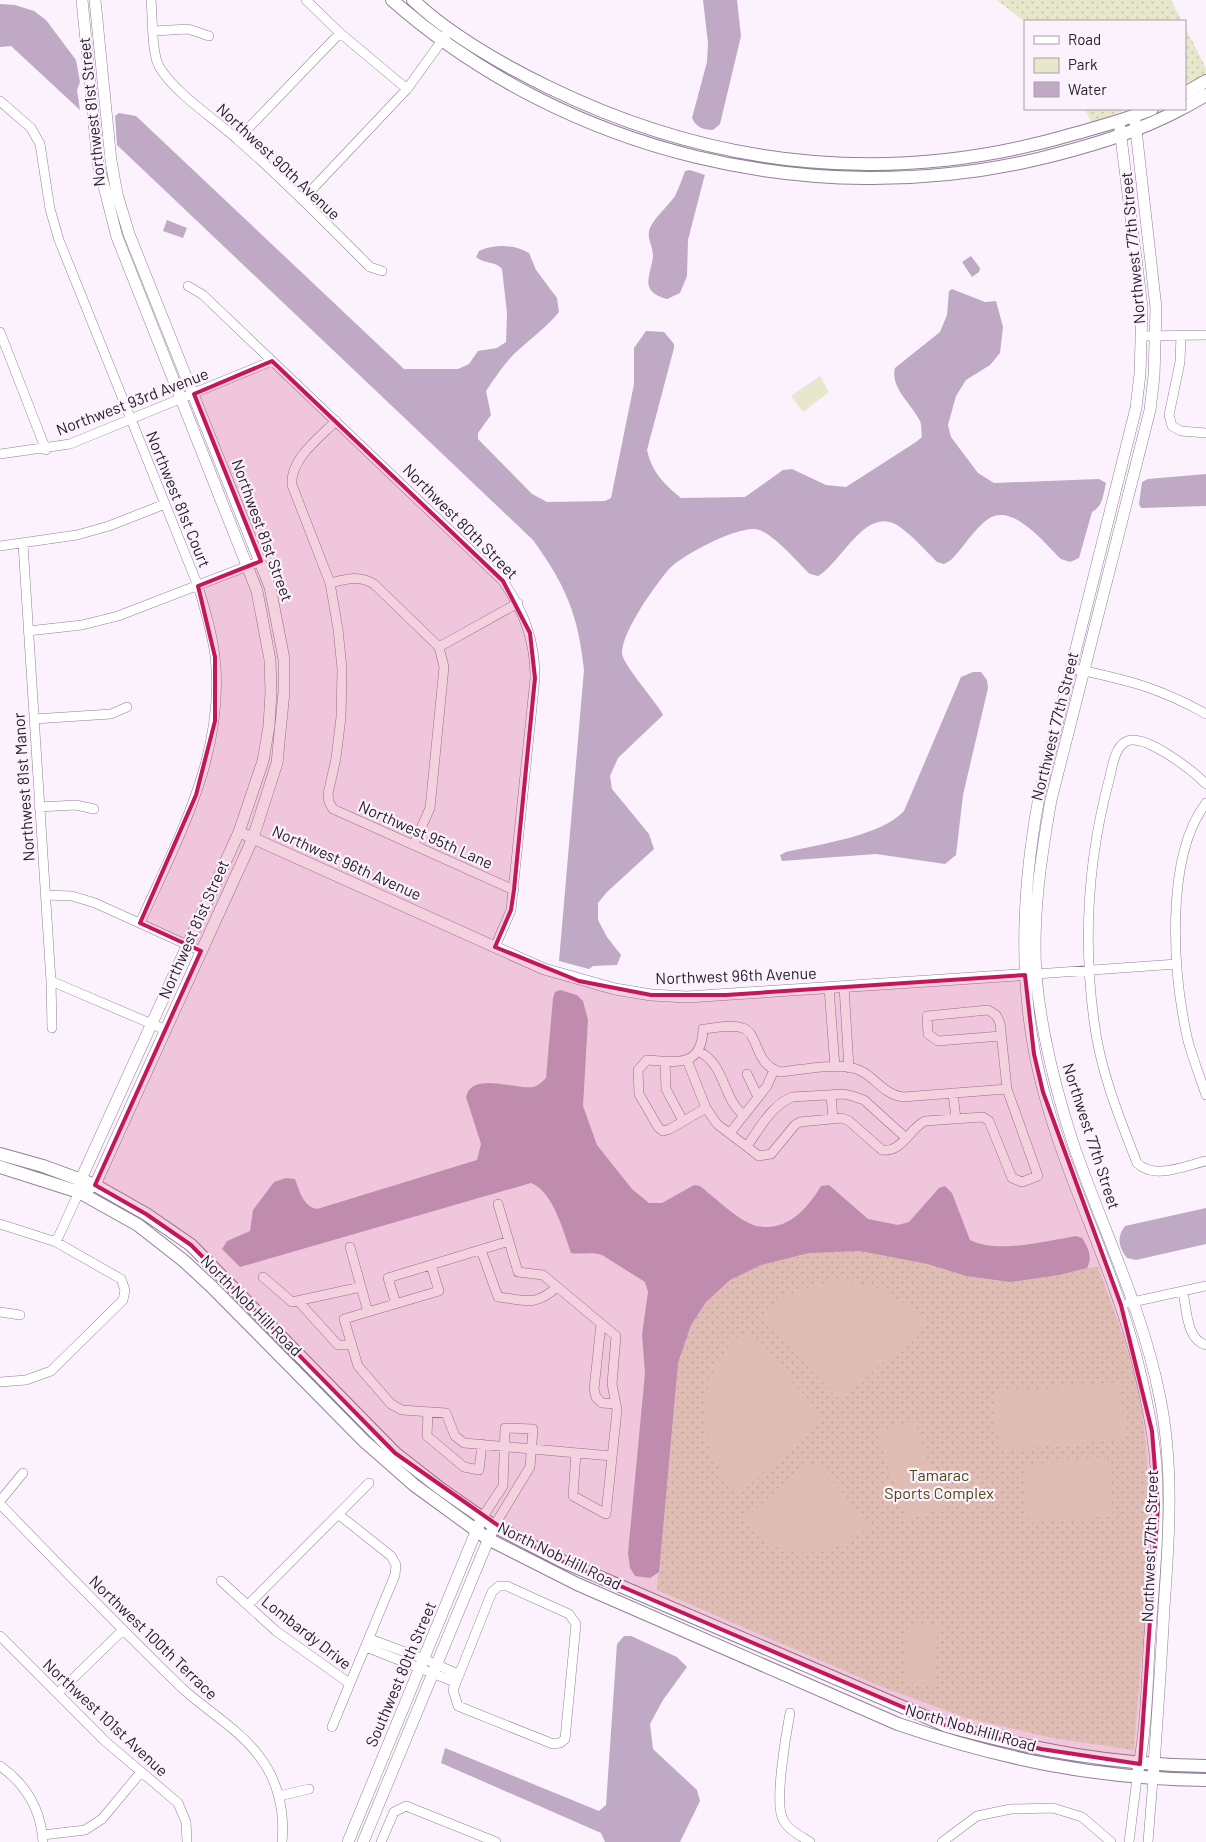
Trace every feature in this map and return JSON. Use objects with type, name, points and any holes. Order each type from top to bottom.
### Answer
[{"type":"main road","points":[[392,0],[442,40],[506,81],[578,118],[682,155],[778,173],[876,179],[950,174],[1006,166],[1121,136],[1179,110]]},
{"type":"main road","points":[[413,0],[486,54],[523,75],[608,115],[690,141],[777,158],[824,163],[873,165],[955,160],[1032,147],[1149,110]]},
{"type":"main road","points":[[1186,92],[1206,82]]},
{"type":"main road","points":[[1186,106],[1206,96]]},
{"type":"main road","name":"North Nob Hill Road","points":[[0,1154],[81,1178],[146,1214],[191,1245],[395,1452],[494,1526],[562,1561],[947,1726],[1041,1749],[1140,1764],[1206,1766]]},
{"type":"main road","name":"North Nob Hill Road","points":[[0,1167],[80,1192],[138,1225],[184,1261],[364,1441],[414,1485],[488,1539],[577,1584],[898,1724],[993,1754],[1050,1766],[1137,1778],[1206,1780]]},
{"type":"street","name":"Northwest 81st Street","points":[[56,1242],[80,1192],[81,1178],[239,832],[263,761],[269,726],[271,692],[270,660],[264,623],[248,566],[117,238],[105,197],[98,163],[82,0]]},
{"type":"street","name":"Northwest 81st Street","points":[[95,0],[110,161],[116,194],[129,234],[261,561],[278,621],[284,659],[284,692],[277,763],[253,838],[95,1185]]},
{"type":"street","points":[[151,0],[154,31],[188,28],[209,36]]},
{"type":"street","points":[[306,0],[340,33],[407,88]]},
{"type":"street","points":[[302,200],[407,88],[450,29]]},
{"type":"street","name":"Northwest 90th Avenue","points":[[154,31],[156,58],[159,67],[200,109],[238,140],[370,267],[382,271]]},
{"type":"street","points":[[238,140],[340,33]]},
{"type":"street","name":"Northwest 81st Court","points":[[1,102],[31,128],[40,144],[50,209],[59,240],[198,586],[209,625],[215,657],[215,722],[208,756],[196,795],[140,923]]},
{"type":"street","name":"Northwest 77th Street","points":[[1129,1842],[1140,1764],[1156,1548],[1157,1486],[1149,1412],[1121,1305],[1063,1151],[1043,1092],[1026,1006],[1031,975],[1041,855],[1051,800],[1150,410],[1156,336],[1156,308],[1134,116]]},
{"type":"street","name":"Northwest 77th Street","points":[[1119,121],[1142,307],[1143,336],[1136,408],[1039,797],[1029,853],[1024,908],[1031,975],[1056,1088],[1075,1147],[1134,1302],[1161,1399],[1168,1465],[1168,1549],[1148,1842]]},
{"type":"street","points":[[1132,216],[1145,212]]},
{"type":"street","name":"Northwest 80th Street","points":[[188,286],[203,294],[336,420],[503,581],[518,603],[530,633],[535,655],[535,678],[514,890],[511,910],[495,947]]},
{"type":"street","points":[[0,332],[4,354],[46,450]]},
{"type":"street","points":[[1181,335],[1180,362],[1169,415],[1172,426],[1181,431],[1206,433]]},
{"type":"street","points":[[1143,336],[1206,335]]},
{"type":"street","name":"Northwest 93rd Avenue","points":[[0,454],[46,450],[70,444],[131,421],[272,361]]},
{"type":"street","points":[[336,420],[296,463],[291,474],[292,485],[330,583],[353,578],[364,578],[374,584],[439,647],[444,667],[430,808],[414,844]]},
{"type":"street","points":[[0,546],[77,535],[101,529],[165,504]]},
{"type":"street","name":"Northwest 81st Manor","points":[[23,544],[51,981],[52,1028]]},
{"type":"street","points":[[28,630],[82,625],[118,616],[261,561]]},
{"type":"street","name":"Northwest 95th Lane","points":[[330,583],[338,629],[342,669],[341,717],[336,758],[328,794],[329,802],[333,809],[514,890]]},
{"type":"street","points":[[439,647],[518,603]]},
{"type":"street","points":[[1071,668],[1145,684],[1180,699],[1206,714]]},
{"type":"street","points":[[34,719],[111,714],[127,707]]},
{"type":"street","points":[[1206,784],[1191,769],[1160,750],[1135,740],[1125,742],[1118,750],[1101,811],[1092,860],[1088,912],[1088,970],[1094,1023],[1105,1075],[1137,1163],[1144,1170],[1154,1172],[1206,1161]]},
{"type":"street","points":[[1206,803],[1186,839],[1179,878],[1177,964],[1180,1000],[1188,1042],[1206,1095]]},
{"type":"street","points":[[39,807],[76,805],[94,809]]},
{"type":"street","name":"Northwest 96th Avenue","points":[[239,832],[544,969],[579,980],[651,995],[688,997],[1177,964]]},
{"type":"street","points":[[45,895],[72,896],[96,903],[201,951]]},
{"type":"street","points":[[51,981],[166,1030]]},
{"type":"street","points":[[844,987],[849,1068]]},
{"type":"street","points":[[829,988],[835,1067]]},
{"type":"street","points":[[687,1060],[706,1108],[717,1124],[759,1156],[771,1154],[794,1125],[800,1122],[842,1118],[849,1121],[882,1150],[895,1150],[918,1125],[925,1121],[983,1118],[989,1121],[1012,1178],[1022,1182],[1038,1176],[1007,1088],[1001,1036],[996,1015],[988,1010],[927,1016],[928,1034],[938,1041],[1001,1036]]},
{"type":"street","points":[[706,1108],[684,1121],[663,1130],[658,1127],[639,1094],[638,1070],[646,1060],[687,1060],[698,1051],[701,1045],[703,1029],[733,1026],[744,1029],[750,1034],[763,1062],[780,1072],[835,1067],[849,1068],[866,1074],[886,1092],[903,1097],[1007,1088]]},
{"type":"street","points":[[833,1039],[847,1038]]},
{"type":"street","points":[[698,1051],[708,1056],[714,1062],[735,1105],[744,1116]]},
{"type":"street","points":[[664,1061],[666,1089],[684,1121]]},
{"type":"street","points":[[730,1133],[766,1086],[774,1070]]},
{"type":"street","points":[[747,1074],[758,1097]]},
{"type":"street","points":[[953,1093],[956,1119]]},
{"type":"street","points":[[747,1146],[774,1109],[786,1100],[792,1097],[844,1094],[864,1100],[906,1138]]},
{"type":"street","points":[[831,1095],[833,1119]]},
{"type":"street","points":[[80,1192],[95,1185]]},
{"type":"street","points":[[498,1204],[518,1272],[543,1276],[616,1336],[612,1384],[616,1404],[606,1514],[573,1496],[576,1453]]},
{"type":"street","points":[[0,1224],[56,1242],[120,1279],[125,1290],[123,1300],[51,1371],[26,1380],[0,1382]]},
{"type":"street","points":[[396,1304],[388,1278],[509,1242]]},
{"type":"street","points":[[350,1247],[368,1312]]},
{"type":"street","points":[[481,1250],[498,1297],[537,1301],[544,1298],[557,1286]]},
{"type":"street","points":[[431,1265],[439,1292],[344,1318],[358,1366],[391,1404],[402,1410],[446,1413],[455,1436],[464,1442],[612,1456]]},
{"type":"street","points":[[263,1277],[286,1300],[299,1302],[361,1287]]},
{"type":"street","points":[[1121,1305],[1206,1286]]},
{"type":"street","points":[[1183,1292],[1192,1336],[1202,1344]]},
{"type":"street","points":[[299,1302],[338,1345],[352,1345]]},
{"type":"street","points":[[0,1312],[20,1316]]},
{"type":"street","points":[[601,1324],[594,1389],[596,1397],[602,1402],[616,1404]]},
{"type":"street","points":[[428,1412],[427,1436],[464,1467],[480,1470],[482,1444]]},
{"type":"street","points":[[482,1518],[503,1486],[505,1428],[533,1429],[530,1467],[494,1526]]},
{"type":"street","points":[[0,1502],[23,1474]]},
{"type":"street","name":"Lombardy Drive","points":[[248,1605],[369,1483]]},
{"type":"street","name":"Northwest 100th Terrace","points":[[0,1502],[123,1630],[196,1701],[247,1742],[260,1757],[279,1796]]},
{"type":"street","name":"Lombardy Drive","points":[[332,1727],[396,1575],[396,1564],[391,1556],[338,1514]]},
{"type":"street","name":"Southwest 80th Street","points":[[348,1842],[482,1518]]},
{"type":"street","name":"Southwest 80th Street","points":[[363,1842],[494,1526]]},
{"type":"street","name":"Lombardy Drive","points":[[221,1580],[276,1631],[334,1675],[349,1683]]},
{"type":"street","points":[[499,1586],[507,1586],[569,1614],[574,1619],[576,1624],[565,1739],[560,1743],[553,1744],[458,1706],[453,1690],[457,1678],[492,1592],[499,1586]]},
{"type":"street","points":[[58,1693],[123,1630]]},
{"type":"street","name":"Northwest 101st Avenue","points":[[0,1636],[141,1772],[178,1803],[186,1822],[186,1842]]},
{"type":"street","points":[[368,1643],[383,1639],[391,1643],[390,1652]]},
{"type":"street","name":"Lombardy Drive","points":[[368,1643],[457,1678]]},
{"type":"street","points":[[790,1713],[780,1798],[782,1818],[789,1827],[810,1842]]},
{"type":"street","points":[[0,1766],[29,1795],[38,1811],[43,1838],[85,1830],[102,1819],[141,1772]]},
{"type":"street","points":[[282,1842],[279,1796],[309,1789]]},
{"type":"street","points":[[381,1842],[394,1812],[406,1806],[496,1842]]},
{"type":"street","points":[[942,1842],[977,1816],[1011,1809],[1054,1808],[1082,1817],[1111,1842]]},
{"type":"highlighted area","points":[[272,361],[503,581],[530,633],[535,678],[514,890],[511,910],[495,947],[579,981],[651,995],[726,995],[1025,975],[1034,1054],[1043,1092],[1121,1305],[1152,1431],[1158,1506],[1140,1764],[1041,1749],[947,1726],[562,1561],[513,1536],[395,1453],[191,1245],[146,1214],[95,1185],[201,951],[140,923],[196,795],[215,721],[215,657],[198,586],[261,561],[194,394]]},
{"type":"green space","points":[[997,0],[1171,0],[1181,20],[1024,20]]},
{"type":"green space","points":[[1186,29],[1206,68],[1206,75],[1186,85]]},
{"type":"green space","points":[[1085,110],[1125,110],[1092,123]]},
{"type":"green space","points":[[820,376],[829,392],[803,412],[791,396]]},
{"type":"green space","name":"Tamarac Sports Complex","points":[[821,1247],[1087,1268],[1098,1267],[1122,1333],[1137,1384],[1146,1444],[1149,1488],[1148,1576],[1134,1750],[1052,1738],[967,1718],[882,1687],[657,1590],[675,1360],[690,1321],[708,1293],[755,1262]]},
{"type":"green space","points":[[844,1281],[880,1289],[899,1299],[925,1324],[844,1398],[836,1397],[762,1317],[780,1301],[800,1290],[821,1284]]},
{"type":"green space","points":[[746,1332],[821,1413],[820,1422],[739,1494],[726,1478],[716,1461],[709,1443],[705,1424],[705,1405],[708,1386],[715,1368],[728,1347]]},
{"type":"green space","points":[[1120,1382],[1125,1439],[999,1451],[994,1393]]},
{"type":"green space","points":[[915,1421],[944,1507],[907,1520],[877,1434]]},
{"type":"green space","points":[[1107,1457],[1113,1516],[1028,1523],[1023,1465]]},
{"type":"green space","points":[[805,1465],[817,1465],[872,1525],[847,1543],[818,1552],[802,1553],[788,1550],[773,1545],[760,1536],[745,1519]]},
{"type":"green space","points":[[908,1623],[938,1625],[935,1684],[905,1683]]},
{"type":"water","points":[[703,0],[737,0],[741,36],[720,124],[713,130],[700,127],[692,118],[707,62],[708,43]]},
{"type":"water","points":[[0,4],[15,5],[34,11],[46,20],[76,60],[80,82],[77,90],[80,110],[11,46],[0,47]]},
{"type":"water","points":[[119,113],[136,116],[404,369],[458,369],[469,364],[478,351],[497,348],[506,342],[507,313],[502,269],[497,265],[476,257],[479,251],[497,246],[517,248],[529,253],[536,270],[557,298],[559,312],[511,357],[486,391],[491,415],[478,433],[478,439],[532,494],[547,502],[605,501],[611,498],[634,384],[634,348],[646,331],[664,332],[674,344],[647,450],[655,471],[681,498],[745,497],[783,470],[792,469],[826,485],[846,487],[916,442],[922,437],[921,423],[899,389],[894,375],[895,368],[940,332],[947,315],[949,291],[952,289],[985,302],[996,301],[1003,327],[1000,353],[990,365],[966,380],[956,396],[948,425],[951,437],[978,473],[994,483],[1099,479],[1106,483],[1100,503],[1096,510],[1092,512],[1079,558],[1070,562],[1061,559],[1037,535],[1018,520],[998,515],[983,523],[951,560],[944,564],[937,562],[918,542],[897,525],[885,521],[874,523],[864,529],[827,569],[818,576],[810,574],[769,535],[755,529],[736,532],[723,537],[677,562],[664,575],[633,621],[623,644],[622,653],[627,665],[663,715],[618,758],[610,776],[612,789],[649,834],[654,849],[607,892],[598,903],[598,920],[607,937],[621,955],[617,965],[593,966],[589,969],[559,961],[584,670],[574,616],[562,587],[533,540],[117,145],[115,116]]},
{"type":"water","points":[[690,170],[705,175],[688,240],[687,276],[680,293],[667,299],[652,292],[649,287],[648,282],[653,252],[649,230],[656,218],[675,196],[685,171]]},
{"type":"water","points":[[167,220],[187,228],[183,238],[163,231]]},
{"type":"water","points":[[971,256],[980,268],[979,272],[972,277],[962,262]]},
{"type":"water","points":[[1206,474],[1206,506],[1141,508],[1139,504],[1142,482],[1148,479]]},
{"type":"water","points":[[973,672],[981,672],[987,680],[988,688],[963,795],[956,855],[945,864],[876,854],[782,861],[780,855],[786,852],[866,833],[894,820],[904,811],[961,677]]},
{"type":"water","points":[[560,990],[577,995],[583,1001],[588,1020],[583,1106],[597,1145],[632,1189],[649,1203],[662,1203],[694,1185],[700,1186],[727,1209],[750,1224],[768,1227],[778,1226],[795,1217],[803,1210],[821,1186],[829,1185],[868,1219],[898,1225],[909,1222],[939,1188],[945,1186],[952,1193],[970,1240],[981,1244],[1008,1246],[1076,1236],[1082,1238],[1088,1249],[1090,1260],[1087,1268],[1059,1275],[1010,1282],[966,1276],[928,1264],[860,1251],[809,1253],[761,1265],[730,1280],[706,1302],[691,1325],[678,1363],[659,1572],[650,1578],[635,1576],[630,1568],[628,1553],[645,1373],[642,1335],[648,1292],[645,1282],[602,1255],[571,1253],[557,1214],[546,1194],[539,1187],[531,1183],[240,1267],[222,1249],[227,1241],[250,1231],[253,1210],[274,1182],[286,1178],[295,1179],[305,1202],[317,1209],[477,1160],[481,1144],[466,1097],[470,1089],[476,1085],[495,1083],[533,1087],[546,1078],[553,998],[555,992]]},
{"type":"water","points":[[1206,1208],[1206,1244],[1136,1260],[1127,1258],[1122,1250],[1120,1235],[1125,1226]]},
{"type":"water","points":[[624,1636],[631,1636],[677,1657],[687,1667],[663,1700],[650,1724],[653,1749],[697,1790],[700,1801],[680,1842],[605,1842],[601,1833],[441,1763],[445,1748],[599,1811],[606,1805],[617,1644]]}]
